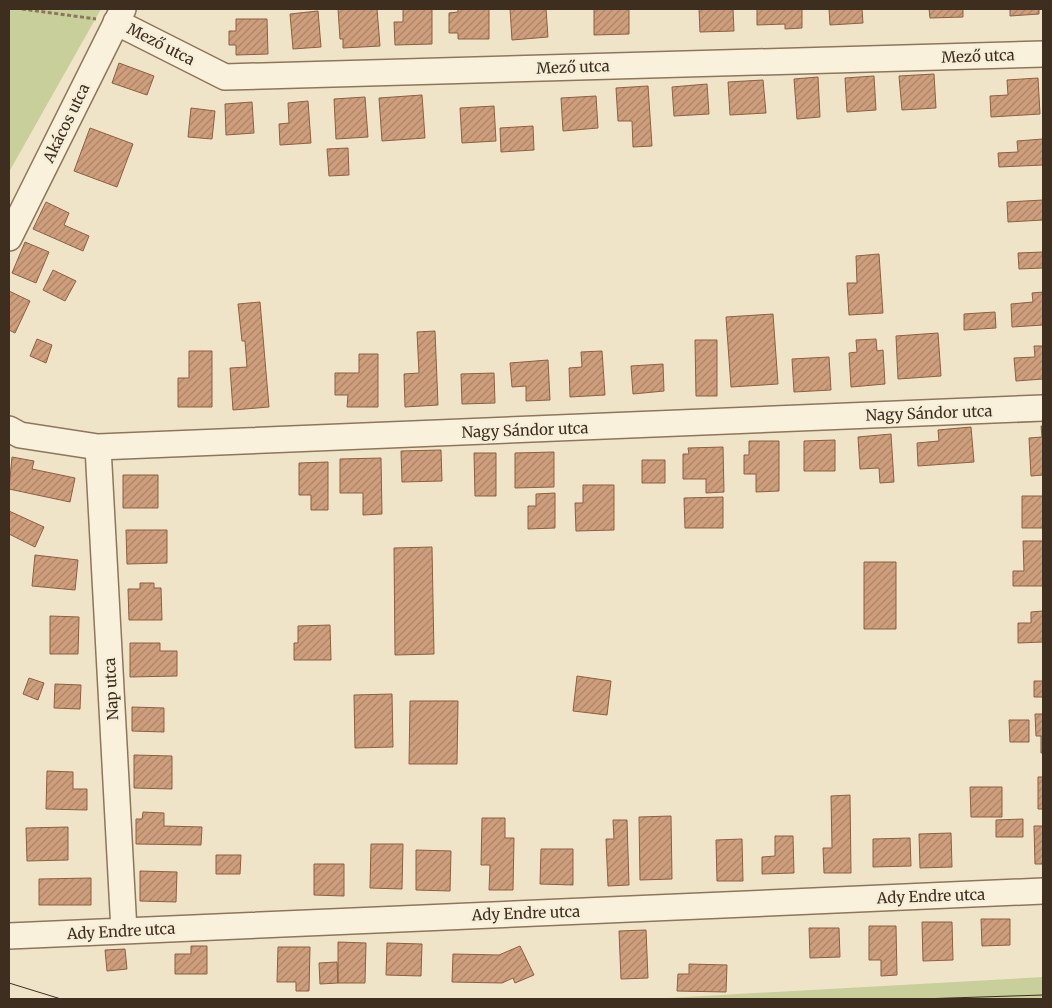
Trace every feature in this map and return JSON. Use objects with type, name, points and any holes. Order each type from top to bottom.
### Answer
[{"type":"street","name":"Mező utca","points":[[119,15],[225,77],[1043,54]]},
{"type":"street","name":"Akácos utca","points":[[9,238],[119,15]]},
{"type":"street","name":"Nagy Sándor utca","points":[[9,429],[20,435],[98,447],[1043,408]]},
{"type":"street","name":"Nap utca","points":[[98,447],[124,930]]},
{"type":"street","name":"Ady Endre utca","points":[[9,936],[1043,891]]},
{"type":"path","points":[[22,9],[119,15]]},
{"type":"green space","points":[[9,9],[101,9],[9,172]]},
{"type":"green space","points":[[1043,977],[1043,999],[667,999],[668,998]]},
{"type":"building","points":[[338,9],[377,9],[380,46],[343,48],[343,39],[340,39]]},
{"type":"building","points":[[403,9],[432,9],[432,44],[395,45],[394,22],[403,22]]},
{"type":"building","points":[[458,9],[489,9],[489,39],[458,39],[458,33],[449,33],[449,13],[458,12]]},
{"type":"building","points":[[510,9],[546,9],[548,37],[512,40]]},
{"type":"building","points":[[594,9],[629,9],[629,34],[594,35]]},
{"type":"building","points":[[699,9],[733,9],[734,31],[700,32]]},
{"type":"building","points":[[757,9],[802,9],[802,28],[785,29],[785,24],[757,25]]},
{"type":"building","points":[[829,9],[862,9],[863,23],[830,25]]},
{"type":"building","points":[[929,9],[963,9],[963,17],[930,18]]},
{"type":"building","points":[[1010,9],[1039,9],[1039,14],[1010,16]]},
{"type":"building","points":[[318,11],[321,47],[293,49],[290,14]]},
{"type":"building","points":[[236,19],[267,19],[268,54],[236,55],[236,45],[229,45],[229,31],[236,31]]},
{"type":"building","points":[[119,63],[154,76],[147,95],[112,83]]},
{"type":"building","points":[[934,74],[936,108],[902,110],[899,76]]},
{"type":"building","points":[[874,76],[876,110],[847,112],[845,78]]},
{"type":"building","points":[[818,77],[820,117],[797,119],[794,79]]},
{"type":"building","points":[[1038,78],[1040,114],[991,117],[990,96],[1008,95],[1007,80]]},
{"type":"building","points":[[763,80],[766,113],[730,115],[728,82]]},
{"type":"building","points":[[707,84],[709,114],[674,116],[672,87]]},
{"type":"building","points":[[648,86],[652,146],[633,147],[632,121],[618,121],[616,88]]},
{"type":"building","points":[[422,95],[425,138],[382,141],[379,98]]},
{"type":"building","points":[[596,96],[598,128],[563,131],[561,98]]},
{"type":"building","points":[[365,97],[368,137],[336,139],[334,99]]},
{"type":"building","points":[[308,101],[311,143],[280,145],[279,124],[289,123],[288,103]]},
{"type":"building","points":[[252,102],[254,133],[226,135],[225,104]]},
{"type":"building","points":[[494,106],[496,141],[462,143],[460,108]]},
{"type":"building","points":[[191,108],[215,111],[212,139],[188,137]]},
{"type":"building","points":[[533,126],[534,150],[501,152],[500,128]]},
{"type":"building","points":[[90,128],[133,144],[117,187],[74,171]]},
{"type":"building","points":[[1043,139],[1043,165],[999,167],[998,153],[1018,152],[1017,141]]},
{"type":"building","points":[[348,148],[349,175],[329,176],[327,149]]},
{"type":"building","points":[[1043,200],[1043,220],[1008,222],[1007,202]]},
{"type":"building","points":[[46,202],[69,213],[64,225],[89,236],[83,251],[33,229]]},
{"type":"building","points":[[25,242],[49,252],[36,283],[12,273]]},
{"type":"building","points":[[1043,252],[1043,268],[1019,269],[1018,253]]},
{"type":"building","points":[[879,254],[883,313],[849,315],[847,283],[857,283],[856,256]]},
{"type":"building","points":[[53,270],[76,281],[65,301],[43,290]]},
{"type":"building","points":[[9,291],[30,301],[15,333],[9,330]]},
{"type":"building","points":[[1043,292],[1043,325],[1012,327],[1011,304],[1033,302],[1032,293]]},
{"type":"building","points":[[260,302],[269,407],[233,410],[230,368],[247,367],[245,341],[242,341],[238,304]]},
{"type":"building","points":[[995,312],[996,328],[964,330],[964,314]]},
{"type":"building","points":[[773,314],[778,384],[731,387],[726,317]]},
{"type":"building","points":[[435,331],[438,405],[405,407],[404,374],[419,373],[417,332]]},
{"type":"building","points":[[938,333],[941,376],[898,379],[896,336]]},
{"type":"building","points":[[37,339],[52,345],[46,363],[30,356]]},
{"type":"building","points":[[876,339],[877,351],[883,350],[885,384],[851,387],[849,353],[857,352],[856,340]]},
{"type":"building","points":[[695,340],[717,340],[717,396],[696,396]]},
{"type":"building","points":[[1034,346],[1043,346],[1043,379],[1016,381],[1014,358],[1035,357]]},
{"type":"building","points":[[189,351],[212,351],[212,407],[178,407],[178,378],[189,378]]},
{"type":"building","points":[[602,351],[605,395],[570,397],[569,368],[582,367],[581,352]]},
{"type":"building","points":[[359,354],[378,354],[378,407],[347,407],[348,395],[335,395],[335,373],[359,373]]},
{"type":"building","points":[[829,357],[831,390],[794,392],[792,359]]},
{"type":"building","points":[[548,360],[550,400],[526,401],[526,386],[512,387],[510,363]]},
{"type":"building","points":[[663,364],[664,391],[633,394],[631,366]]},
{"type":"building","points":[[494,373],[495,403],[462,404],[461,374]]},
{"type":"building","points":[[1041,426],[1043,426],[1043,475],[1031,476],[1029,438],[1042,437]]},
{"type":"building","points":[[971,427],[974,462],[918,466],[917,443],[939,441],[938,430]]},
{"type":"building","points":[[891,434],[894,482],[880,483],[879,468],[860,469],[858,437]]},
{"type":"building","points":[[835,440],[835,471],[804,471],[804,441]]},
{"type":"building","points":[[749,441],[779,441],[779,491],[756,492],[756,474],[744,474],[744,455],[749,455]]},
{"type":"building","points":[[723,447],[724,492],[706,493],[706,479],[683,479],[683,454],[689,454],[688,448]]},
{"type":"building","points":[[441,450],[442,481],[402,482],[401,451]]},
{"type":"building","points":[[554,452],[554,487],[515,488],[515,453]]},
{"type":"building","points":[[474,453],[496,453],[496,496],[475,496]]},
{"type":"building","points":[[12,457],[34,461],[32,469],[75,478],[70,502],[9,489]]},
{"type":"building","points":[[381,458],[382,514],[363,515],[363,493],[340,493],[340,459]]},
{"type":"building","points":[[642,460],[665,460],[665,483],[642,483]]},
{"type":"building","points":[[328,462],[328,510],[311,510],[311,495],[299,495],[299,463]]},
{"type":"building","points":[[123,475],[158,475],[158,508],[123,508]]},
{"type":"building","points":[[583,485],[614,485],[614,530],[576,531],[575,503],[583,503]]},
{"type":"building","points":[[555,493],[555,528],[528,529],[528,506],[536,506],[536,494]]},
{"type":"building","points":[[1022,496],[1043,496],[1043,528],[1022,528]]},
{"type":"building","points":[[723,497],[723,528],[685,528],[684,498]]},
{"type":"building","points":[[9,511],[44,527],[35,547],[9,534]]},
{"type":"building","points":[[126,530],[167,530],[167,563],[127,564]]},
{"type":"building","points":[[1023,541],[1043,541],[1043,586],[1013,586],[1013,571],[1024,571]]},
{"type":"building","points":[[432,547],[434,654],[395,655],[394,548]]},
{"type":"building","points":[[35,555],[78,560],[75,590],[32,586]]},
{"type":"building","points":[[864,562],[896,562],[896,629],[864,629]]},
{"type":"building","points":[[140,583],[154,583],[154,588],[161,588],[162,620],[129,620],[128,589],[140,589]]},
{"type":"building","points":[[1043,611],[1043,642],[1018,643],[1018,623],[1031,623],[1031,612]]},
{"type":"building","points":[[50,616],[79,617],[78,654],[50,654]]},
{"type":"building","points":[[330,625],[331,660],[294,660],[294,643],[298,643],[298,626]]},
{"type":"building","points":[[130,643],[160,643],[160,651],[177,651],[177,676],[130,677]]},
{"type":"building","points":[[577,676],[611,681],[607,715],[573,711]]},
{"type":"building","points":[[29,678],[44,683],[38,700],[23,694]]},
{"type":"building","points":[[1034,681],[1043,681],[1043,697],[1034,697]]},
{"type":"building","points":[[55,684],[81,685],[80,709],[54,708]]},
{"type":"building","points":[[392,694],[393,747],[355,748],[354,695]]},
{"type":"building","points":[[410,701],[458,701],[457,764],[409,764]]},
{"type":"building","points":[[132,707],[164,708],[164,732],[132,731]]},
{"type":"building","points":[[1035,714],[1043,714],[1043,753],[1041,753],[1041,736],[1036,736]]},
{"type":"building","points":[[1009,720],[1029,720],[1029,742],[1010,742]]},
{"type":"building","points":[[134,755],[172,756],[172,789],[134,788]]},
{"type":"building","points":[[47,771],[73,772],[73,789],[87,789],[87,810],[46,809]]},
{"type":"building","points":[[1038,777],[1043,777],[1043,809],[1038,809]]},
{"type":"building","points":[[970,787],[1002,787],[1002,817],[971,817]]},
{"type":"building","points":[[850,795],[851,873],[824,873],[823,848],[832,848],[831,796]]},
{"type":"building","points":[[143,812],[164,813],[164,826],[202,827],[201,845],[136,844],[136,819],[142,819]]},
{"type":"building","points":[[671,816],[672,879],[640,880],[639,817]]},
{"type":"building","points":[[482,818],[505,818],[505,838],[514,838],[513,890],[489,890],[490,865],[481,865]]},
{"type":"building","points":[[1023,819],[1023,837],[996,837],[996,820]]},
{"type":"building","points":[[613,820],[627,820],[629,885],[608,886],[606,839],[614,839]]},
{"type":"building","points":[[1034,826],[1043,826],[1043,864],[1035,864]]},
{"type":"building","points":[[68,827],[68,860],[27,861],[26,828]]},
{"type":"building","points":[[951,833],[952,867],[920,868],[919,834]]},
{"type":"building","points":[[775,836],[793,836],[794,873],[762,874],[762,857],[775,856]]},
{"type":"building","points":[[910,838],[911,866],[873,867],[873,839]]},
{"type":"building","points":[[742,839],[743,881],[717,881],[716,840]]},
{"type":"building","points":[[371,844],[403,844],[402,889],[370,888]]},
{"type":"building","points":[[541,849],[573,849],[573,885],[540,884]]},
{"type":"building","points":[[416,850],[451,851],[450,891],[416,890]]},
{"type":"building","points":[[216,855],[241,855],[240,874],[216,874]]},
{"type":"building","points":[[314,864],[344,864],[344,896],[314,895]]},
{"type":"building","points":[[140,871],[177,872],[176,902],[140,901]]},
{"type":"building","points":[[91,878],[91,905],[39,905],[39,879]]},
{"type":"building","points":[[981,919],[1010,919],[1010,945],[982,946]]},
{"type":"building","points":[[922,922],[952,922],[953,960],[923,961]]},
{"type":"building","points":[[869,926],[896,926],[897,975],[881,976],[881,960],[869,960]]},
{"type":"building","points":[[809,928],[839,928],[840,957],[810,958]]},
{"type":"building","points":[[646,930],[648,978],[621,979],[619,931]]},
{"type":"building","points":[[338,942],[366,943],[365,983],[338,983]]},
{"type":"building","points":[[387,943],[422,944],[421,976],[386,975]]},
{"type":"building","points":[[191,946],[207,946],[207,974],[175,974],[175,954],[191,954]]},
{"type":"building","points":[[520,946],[534,975],[515,983],[513,978],[502,983],[452,982],[453,954],[499,955]]},
{"type":"building","points":[[278,947],[310,947],[309,991],[296,991],[296,982],[277,982]]},
{"type":"building","points":[[125,949],[127,969],[107,971],[105,950]]},
{"type":"building","points":[[337,962],[338,983],[320,984],[319,963]]},
{"type":"building","points":[[689,964],[727,965],[726,992],[677,991],[678,974],[689,974]]},
{"type":"tram line","points":[[9,983],[61,999]]},
{"type":"tram line","points":[[920,999],[1043,995]]}]
